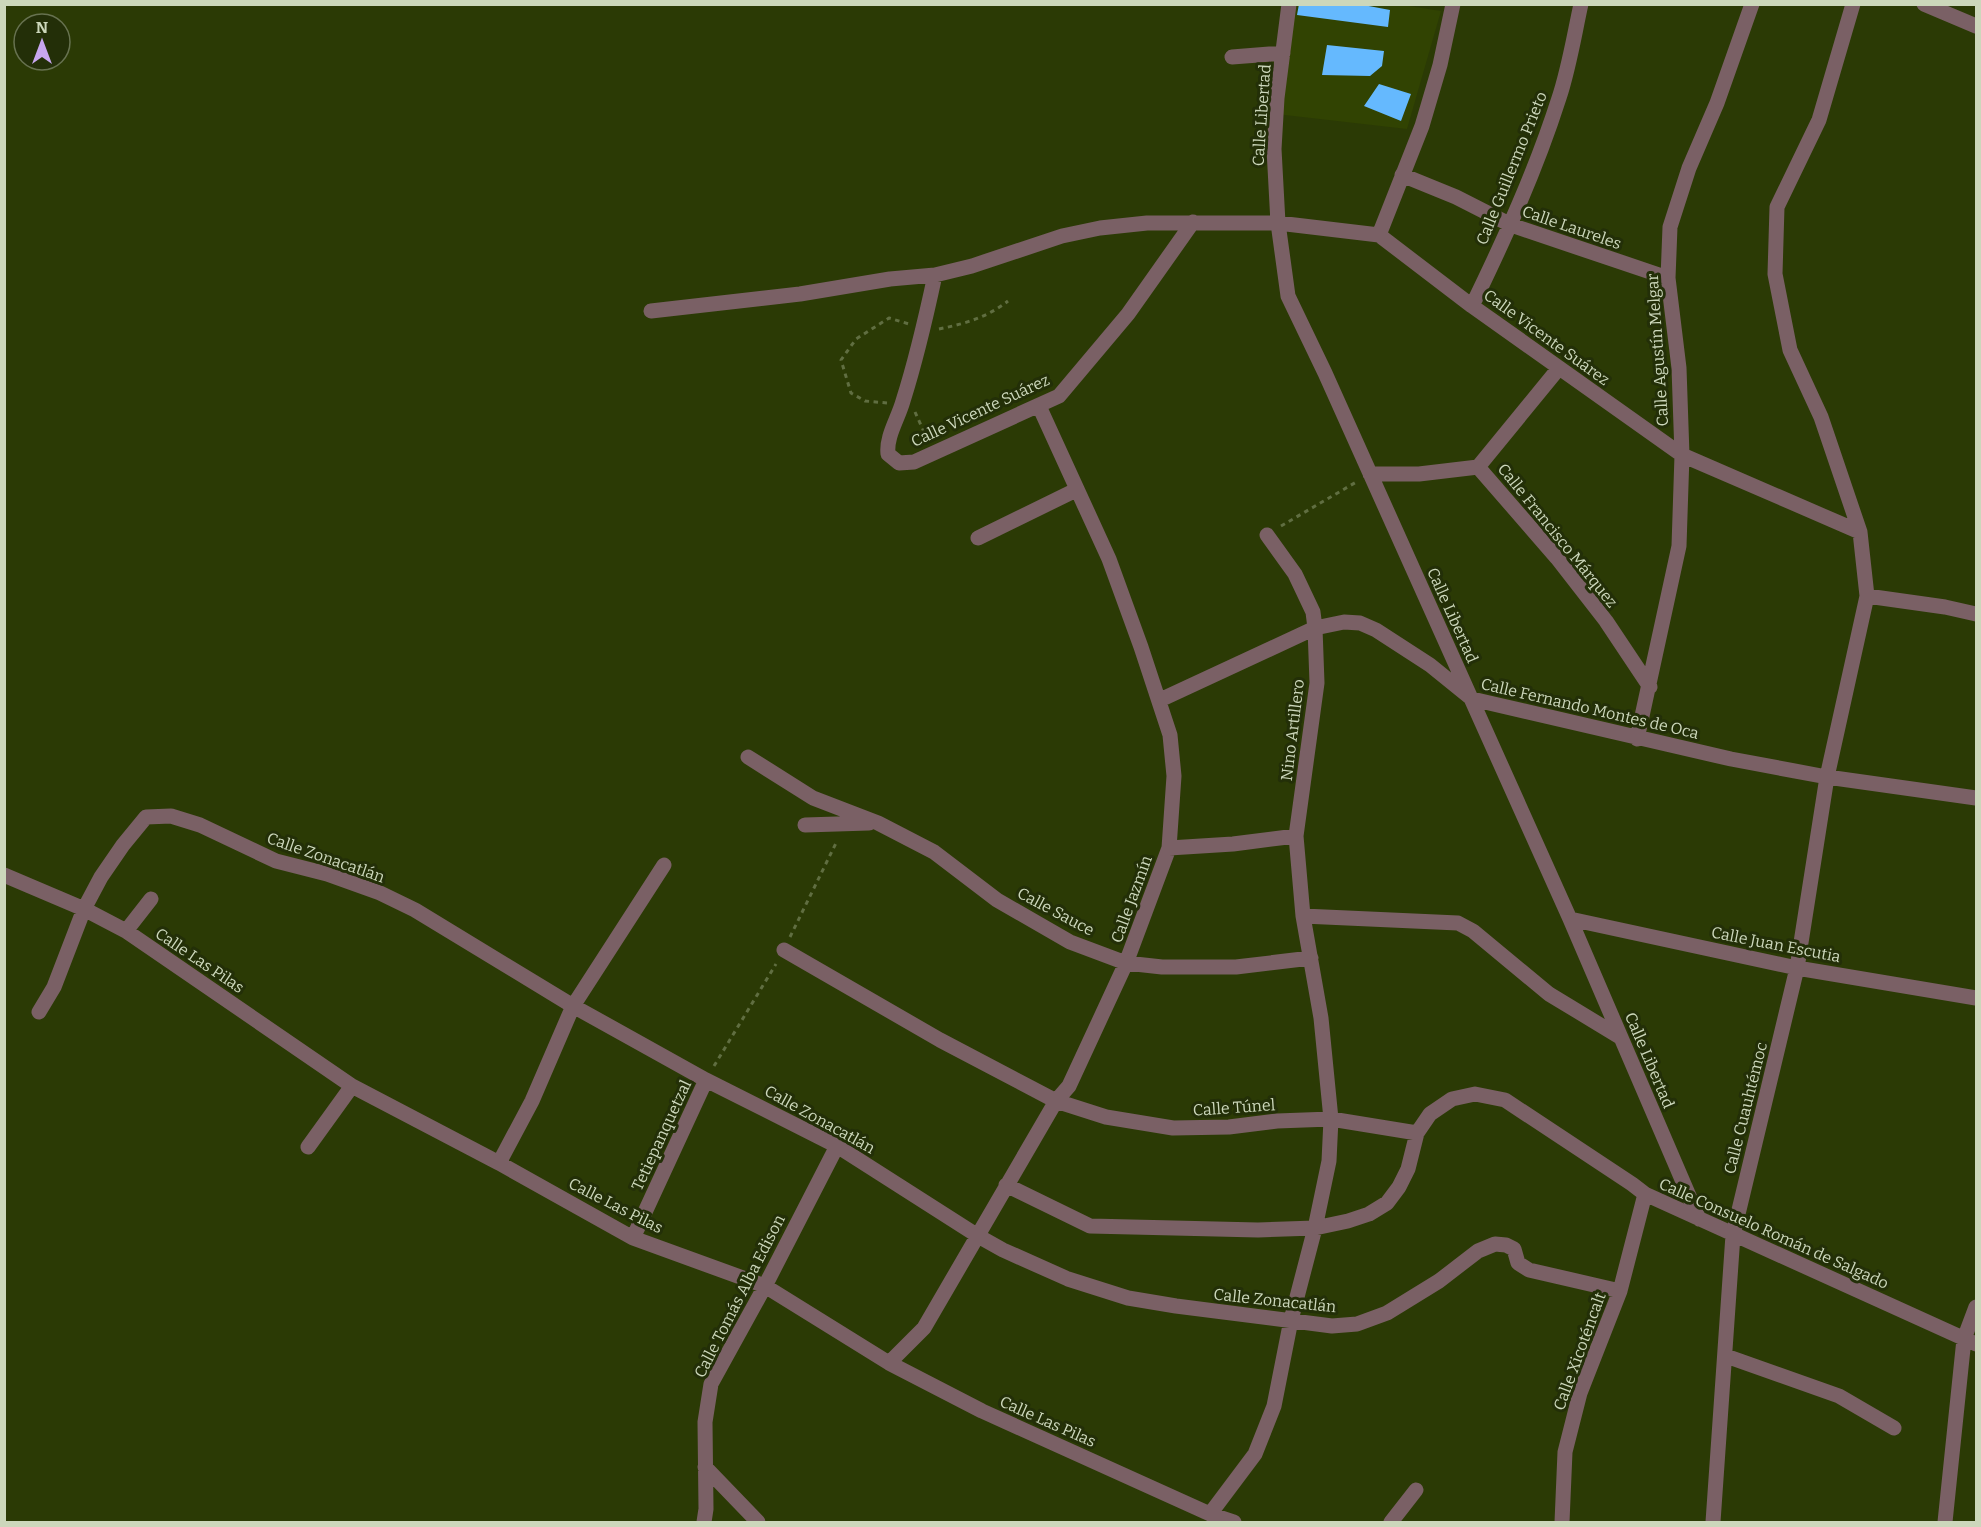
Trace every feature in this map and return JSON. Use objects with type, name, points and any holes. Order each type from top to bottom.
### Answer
[{"type":"street","name":"Calle Libertad","points":[[1289,4],[1274,149],[1278,224],[1288,296],[1570,919],[1699,1220]]},
{"type":"street","points":[[651,311],[800,294],[890,279],[935,275],[972,266],[1062,237],[1100,228],[1147,223],[1278,224],[1379,235],[1422,126],[1440,65],[1453,4]]},
{"type":"street","name":"Calle Guillermo Prieto","points":[[1472,306],[1511,225],[1535,168],[1560,97],[1581,4]]},
{"type":"street","name":"Calle Agustín Melgar","points":[[1637,739],[1679,546],[1682,455],[1679,368],[1668,278],[1670,227],[1689,168],[1721,92],[1752,4]]},
{"type":"street","name":"Calle Cuauhtémoc","points":[[1713,1522],[1733,1235],[1797,968],[1827,777],[1867,596],[1860,532],[1821,417],[1790,350],[1775,274],[1777,207],[1820,120],[1853,4]]},
{"type":"street","points":[[1924,4],[1977,26]]},
{"type":"street","points":[[1232,57],[1283,53]]},
{"type":"street","name":"Calle Laureles","points":[[1402,175],[1456,197],[1511,225],[1668,278]]},
{"type":"street","name":"Calle Vicente Suárez","points":[[935,275],[903,405],[887,444],[888,454],[899,463],[914,462],[1059,396],[1128,314],[1198,222]]},
{"type":"street","name":"Calle Vicente Suárez","points":[[1379,235],[1472,306],[1682,455],[1860,532]]},
{"type":"street","points":[[1478,467],[1559,368]]},
{"type":"street","name":"Calle Jazmín","points":[[889,1363],[924,1328],[1056,1101],[1069,1086],[1126,963],[1168,848],[1174,776],[1170,735],[1160,700],[1109,559],[1039,406]]},
{"type":"street","name":"Calle Francisco Márquez","points":[[1370,474],[1419,474],[1478,467],[1557,558],[1606,621],[1650,687]]},
{"type":"street","points":[[978,538],[1076,490]]},
{"type":"street","name":"Nino Artillero","points":[[1210,1514],[1255,1454],[1274,1406],[1291,1320],[1315,1228],[1329,1161],[1331,1119],[1321,1018],[1303,916],[1296,836],[1317,683],[1315,627],[1313,612],[1295,574],[1266,535]]},
{"type":"street","points":[[1867,596],[1977,614]]},
{"type":"street","name":"Calle Fernando Montes de Oca","points":[[1160,700],[1315,627],[1344,622],[1360,623],[1376,630],[1430,666],[1472,699],[1731,759],[1827,777],[1977,798]]},
{"type":"street","name":"Calle Sauce","points":[[748,757],[813,798],[878,823],[934,852],[997,900],[1070,942],[1126,963],[1162,967],[1236,967],[1311,958]]},
{"type":"street","name":"Calle Zonacatlán","points":[[84,909],[100,877],[146,817],[171,816],[200,825],[276,861],[327,874],[380,893],[424,916],[573,1006],[706,1080],[837,1146],[978,1236],[1068,1280],[1128,1298],[1332,1326],[1357,1324],[1388,1313],[1439,1281],[1478,1251],[1495,1244],[1506,1245],[1514,1249],[1518,1263],[1529,1270],[1620,1291]]},
{"type":"street","points":[[805,825],[878,823]]},
{"type":"street","points":[[1168,848],[1233,844],[1296,836]]},
{"type":"street","points":[[499,1164],[532,1101],[573,1006],[664,865]]},
{"type":"street","name":"Calle Las Pilas","points":[[4,875],[84,909],[126,931],[352,1086],[633,1238],[765,1286],[889,1363],[982,1411],[1210,1514],[1234,1522]]},
{"type":"street","points":[[126,931],[151,898]]},
{"type":"street","points":[[39,1012],[54,987],[84,909]]},
{"type":"street","points":[[1303,916],[1458,923],[1473,931],[1548,994],[1620,1036]]},
{"type":"street","name":"Calle Juan Escutia","points":[[1570,919],[1797,968],[1977,998]]},
{"type":"street","name":"Calle Túnel","points":[[784,950],[940,1040],[1056,1101],[1106,1117],[1173,1128],[1229,1127],[1277,1121],[1331,1119],[1417,1133]]},
{"type":"street","name":"Tetiepanquetzal","points":[[633,1238],[706,1080]]},
{"type":"street","points":[[308,1147],[352,1086]]},
{"type":"street","name":"Calle Consuelo Román de Salgado","points":[[1006,1185],[1090,1226],[1258,1230],[1315,1228],[1370,1214],[1387,1203],[1399,1187],[1408,1169],[1417,1133],[1430,1114],[1452,1099],[1475,1094],[1504,1100],[1645,1194],[1971,1341]]},
{"type":"street","name":"Calle Tomás Alba Edison","points":[[704,1522],[706,1509],[705,1422],[711,1384],[765,1286],[837,1146]]},
{"type":"street","name":"Calle Xicoténcalt","points":[[1562,1522],[1564,1452],[1580,1393],[1620,1291],[1645,1194]]},
{"type":"street","points":[[1945,1522],[1977,1307]]},
{"type":"street","points":[[1726,1356],[1839,1396],[1894,1428]]},
{"type":"street","points":[[705,1467],[758,1522]]},
{"type":"street","points":[[1390,1522],[1416,1490]]},
{"type":"path","points":[[1266,535],[1370,474]]},
{"type":"shaded area","points":[[1295,5],[1403,5],[1441,11],[1407,129],[1276,114]]},
{"type":"building","points":[[1299,4],[1358,4],[1390,10],[1388,27],[1297,15]]},
{"type":"building","points":[[1327,45],[1384,51],[1382,66],[1370,76],[1322,75]]},
{"type":"building","points":[[1379,84],[1411,94],[1401,121],[1364,106]]}]
